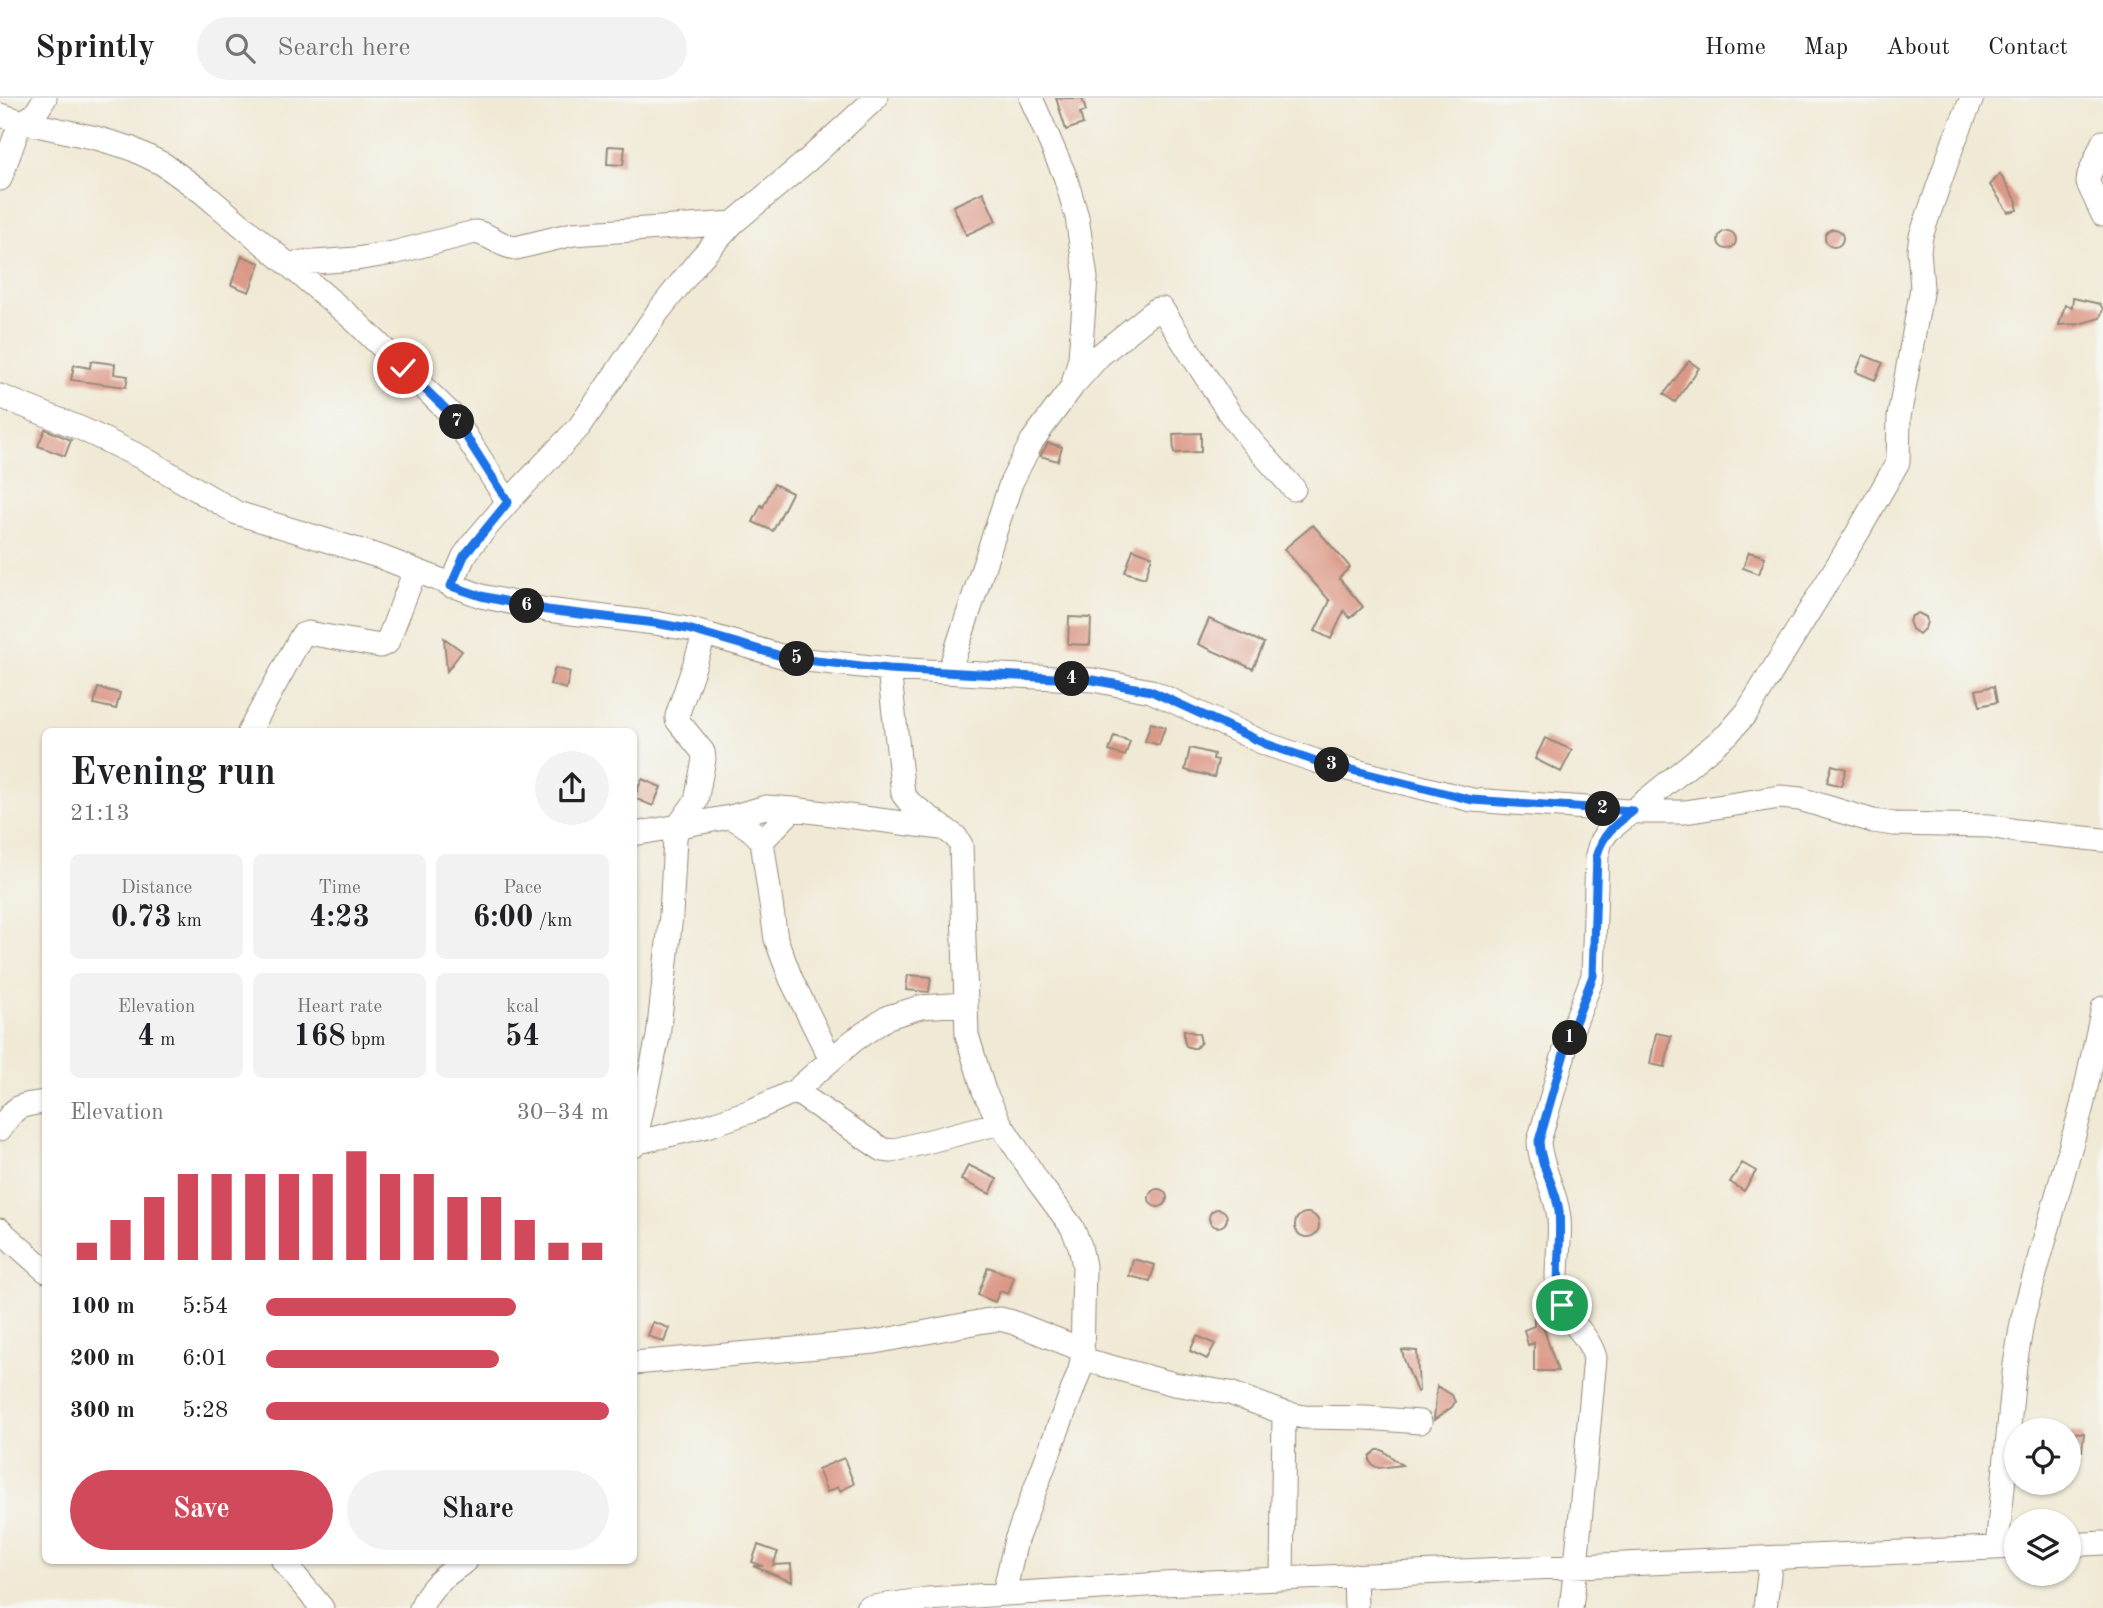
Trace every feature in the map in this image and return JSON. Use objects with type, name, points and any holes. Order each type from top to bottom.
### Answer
[{"type":"street","points":[[0,179],[18,129],[35,114],[45,98]]},
{"type":"street","points":[[451,586],[464,556],[508,502],[580,426],[656,313],[700,259],[733,223],[876,98]]},
{"type":"street","points":[[1031,98],[1065,176],[1077,217],[1086,278],[1080,358],[1072,387]]},
{"type":"street","points":[[1571,1608],[1595,1358],[1591,1345],[1562,1305],[1558,1290],[1558,1206],[1540,1153],[1539,1141],[1567,1043],[1593,976],[1597,855],[1601,841],[1608,831],[1728,734],[1747,712],[1851,544],[1898,462],[1899,416],[1922,288],[1919,250],[1921,236],[1972,98]]},
{"type":"street","points":[[0,115],[130,148],[163,164],[202,192],[353,319],[453,416],[508,502]]},
{"type":"street","points":[[2103,142],[2088,183],[2103,215]]},
{"type":"street","points":[[288,264],[356,259],[393,253],[475,232],[484,233],[510,248],[516,248],[573,234],[733,223]]},
{"type":"street","points":[[949,672],[1010,483],[1032,442],[1085,370],[1157,309],[1162,309],[1252,443],[1294,488]]},
{"type":"street","points":[[0,396],[82,429],[143,458],[237,513],[381,556],[481,596],[547,610],[655,623],[788,658],[889,669],[1093,680],[1151,691],[1266,744],[1316,761],[1472,800],[1633,811],[1685,811],[1780,797],[1800,799],[1873,821],[1894,824],[1990,826],[2103,839]]},
{"type":"street","points":[[251,728],[302,635],[308,633],[380,646],[387,643],[415,571]]},
{"type":"street","points":[[637,1131],[657,1037],[671,915],[675,838],[678,826],[696,802],[704,759],[703,752],[677,720],[677,716],[705,634]]},
{"type":"street","points":[[889,669],[903,794],[910,803],[956,837],[961,845],[967,1035],[984,1091],[1000,1123],[1072,1227],[1084,1266],[1083,1354],[1080,1370],[1016,1540],[1004,1594]]},
{"type":"street","points":[[637,833],[730,817],[766,807],[944,828]]},
{"type":"street","points":[[762,841],[793,809]]},
{"type":"street","points":[[730,817],[742,822],[762,841],[776,939],[791,979],[831,1060]]},
{"type":"street","points":[[637,1144],[707,1126],[751,1111],[795,1091],[853,1041],[888,1017],[921,1007],[966,1004]]},
{"type":"street","points":[[2008,1509],[2015,1365],[2023,1317],[2082,1106],[2103,1007]]},
{"type":"street","points":[[795,1091],[883,1150],[891,1151],[1000,1123]]},
{"type":"street","points":[[0,1129],[14,1109],[21,1105],[42,1102]]},
{"type":"street","points":[[0,1230],[42,1267]]},
{"type":"street","points":[[637,1363],[875,1342],[1000,1319],[1083,1354],[1174,1384],[1230,1393],[1284,1413],[1304,1417],[1420,1422]]},
{"type":"street","points":[[1282,1579],[1284,1413]]},
{"type":"street","points":[[2081,1545],[2103,1544]]},
{"type":"street","points":[[866,1608],[929,1599],[1004,1594],[1033,1600],[1355,1575],[2004,1548]]},
{"type":"street","points":[[1765,1608],[1771,1558]]},
{"type":"street","points":[[285,1564],[322,1608]]},
{"type":"street","points":[[421,1608],[430,1589],[438,1580],[462,1564]]},
{"type":"street","points":[[1355,1575],[1356,1608]]},
{"type":"building","points":[[1056,98],[1082,98],[1086,111],[1080,113],[1083,124],[1066,130]]},
{"type":"building","points":[[608,146],[625,147],[623,165],[607,164]]},
{"type":"building","points":[[2000,174],[2017,201],[2017,210],[2008,212],[1990,185]]},
{"type":"building","points":[[983,192],[996,221],[966,235],[953,206]]},
{"type":"building","points":[[1830,229],[1838,229],[1843,238],[1841,245],[1830,247],[1825,242],[1825,234]]},
{"type":"building","points":[[1727,231],[1733,234],[1736,240],[1733,246],[1727,249],[1721,246],[1718,240],[1721,234]]},
{"type":"building","points":[[242,256],[260,263],[249,292],[231,285]]},
{"type":"building","points":[[2073,298],[2100,304],[2103,309],[2100,318],[2076,325],[2059,325],[2065,305],[2072,307]]},
{"type":"building","points":[[1863,355],[1883,363],[1875,380],[1856,372]]},
{"type":"building","points":[[91,361],[115,364],[114,374],[128,376],[126,387],[71,380],[74,365],[90,368]]},
{"type":"building","points":[[1689,361],[1699,368],[1675,402],[1664,394]]},
{"type":"building","points":[[45,429],[71,440],[65,456],[38,446]]},
{"type":"building","points":[[1201,433],[1201,452],[1174,453],[1173,434]]},
{"type":"building","points":[[1048,443],[1062,447],[1058,461],[1040,456]]},
{"type":"building","points":[[774,484],[792,493],[773,531],[753,522]]},
{"type":"building","points":[[1313,525],[1350,567],[1339,578],[1363,607],[1350,618],[1344,611],[1331,639],[1315,631],[1330,601],[1284,549]]},
{"type":"building","points":[[1133,549],[1152,556],[1145,578],[1125,572]]},
{"type":"building","points":[[1749,552],[1765,557],[1759,574],[1743,568]]},
{"type":"building","points":[[1918,613],[1926,617],[1927,622],[1919,634],[1912,629],[1909,621]]},
{"type":"building","points":[[1069,617],[1091,618],[1090,645],[1068,644]]},
{"type":"building","points":[[1209,619],[1264,643],[1253,669],[1198,644]]},
{"type":"building","points":[[444,638],[462,651],[447,671]]},
{"type":"building","points":[[555,668],[570,672],[566,689],[550,684]]},
{"type":"building","points":[[1994,686],[1997,702],[1980,706],[1976,690]]},
{"type":"building","points":[[98,688],[120,693],[116,709],[94,704]]},
{"type":"building","points":[[1151,723],[1165,727],[1159,745],[1145,741]]},
{"type":"building","points":[[1114,736],[1130,741],[1125,756],[1109,751]]},
{"type":"building","points":[[1545,738],[1572,750],[1561,772],[1535,759]]},
{"type":"building","points":[[1190,748],[1214,754],[1213,759],[1218,760],[1214,777],[1185,770]]},
{"type":"building","points":[[1832,765],[1846,769],[1841,786],[1827,782]]},
{"type":"building","points":[[642,779],[661,787],[653,806],[637,799]]},
{"type":"building","points":[[908,975],[931,977],[929,992],[906,990]]},
{"type":"building","points":[[1184,1030],[1199,1034],[1201,1042],[1196,1048],[1186,1046]]},
{"type":"building","points":[[1656,1033],[1671,1036],[1665,1067],[1650,1064]]},
{"type":"building","points":[[1742,1163],[1756,1171],[1744,1191],[1730,1182]]},
{"type":"building","points":[[968,1165],[997,1179],[990,1194],[961,1180]]},
{"type":"building","points":[[1158,1189],[1164,1192],[1167,1198],[1164,1204],[1158,1207],[1152,1204],[1149,1198],[1152,1192]]},
{"type":"building","points":[[1218,1209],[1226,1214],[1227,1218],[1222,1226],[1218,1227],[1210,1222],[1209,1218],[1214,1210]]},
{"type":"building","points":[[1307,1213],[1315,1217],[1319,1225],[1315,1233],[1307,1237],[1299,1233],[1295,1225],[1299,1217]]},
{"type":"building","points":[[1133,1259],[1155,1265],[1150,1281],[1129,1276]]},
{"type":"building","points":[[988,1267],[1014,1277],[1008,1294],[1000,1291],[995,1302],[978,1295]]},
{"type":"building","points":[[1537,1307],[1558,1371],[1534,1371],[1534,1343],[1528,1345],[1524,1330],[1534,1326],[1534,1308]]},
{"type":"building","points":[[653,1322],[669,1328],[664,1342],[648,1336]]},
{"type":"building","points":[[1197,1336],[1215,1344],[1207,1359],[1190,1351]]},
{"type":"building","points":[[1402,1350],[1417,1351],[1417,1392],[1404,1359]]},
{"type":"building","points":[[1437,1386],[1452,1395],[1455,1402],[1434,1420]]},
{"type":"building","points":[[2081,1433],[2084,1433],[2081,1451]]},
{"type":"building","points":[[1377,1450],[1382,1450],[1402,1465],[1379,1468],[1374,1466],[1370,1462],[1370,1456]]},
{"type":"building","points":[[844,1458],[854,1484],[840,1491],[838,1487],[827,1492],[818,1469]]},
{"type":"building","points":[[758,1545],[778,1552],[773,1565],[791,1564],[792,1582],[753,1566],[763,1566],[752,1562]]},
{"type":"route","points":[[403,368],[453,416],[508,502],[464,556],[451,586],[481,596],[547,610],[688,629],[788,658],[889,669],[1093,680],[1151,691],[1266,744],[1316,761],[1472,800],[1633,811],[1608,831],[1601,841],[1597,855],[1593,976],[1567,1043],[1539,1141],[1540,1153],[1558,1206],[1558,1290],[1562,1305]]}]
